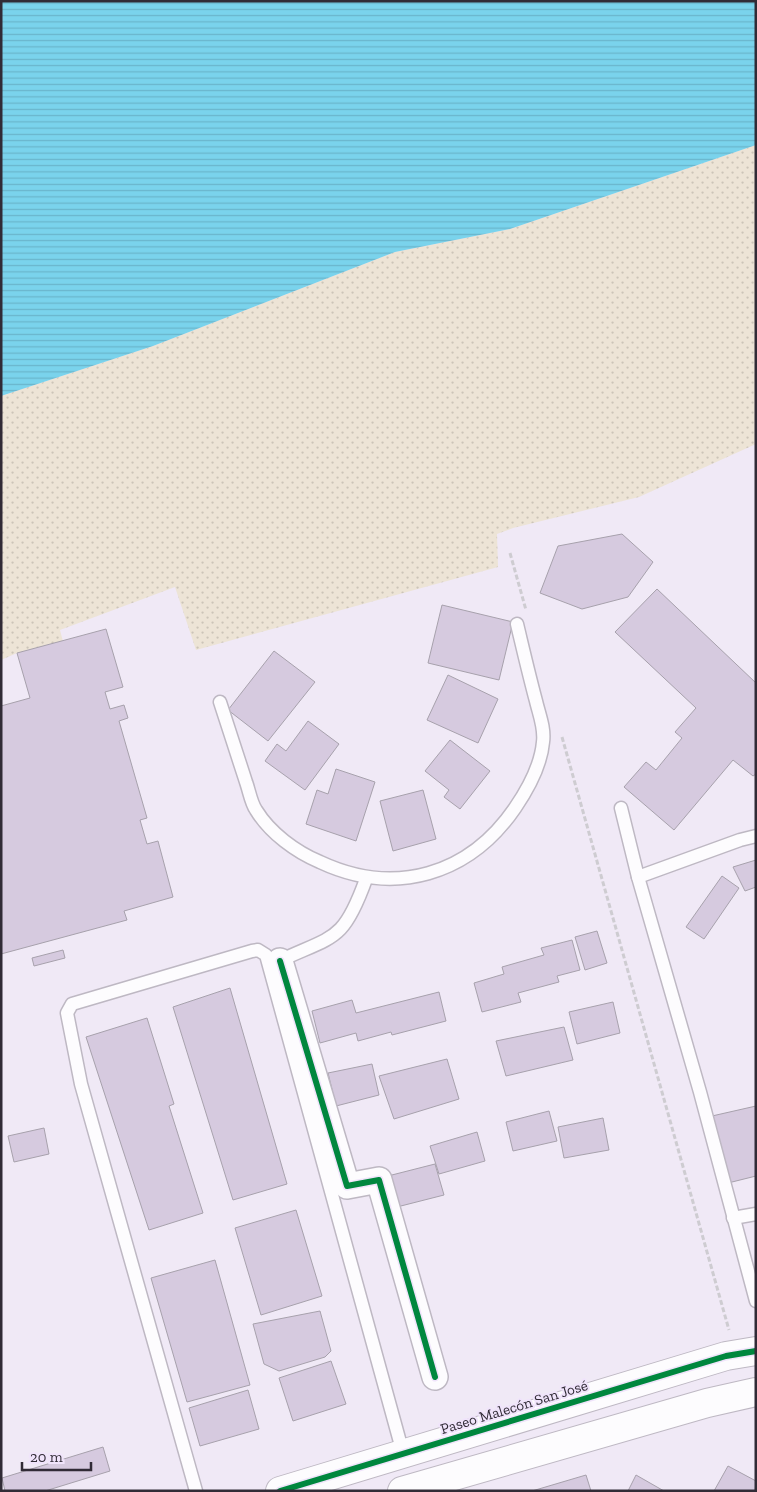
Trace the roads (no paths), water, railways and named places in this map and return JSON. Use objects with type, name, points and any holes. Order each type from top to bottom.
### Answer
[{"type":"street","points":[[274,963],[348,1186],[379,1180],[435,1377]]},
{"type":"street","name":"Paseo Malecón San José","points":[[280,1491],[746,1352]]},
{"type":"street","points":[[403,1453],[411,1489],[707,1403],[756,1392]]},
{"type":"lane","points":[[220,702],[255,810],[276,832],[305,856],[345,874],[366,878],[417,876],[442,869],[469,856],[486,842],[505,822],[523,796],[536,769],[544,733],[523,622]]},
{"type":"lane","points":[[621,808],[638,877],[700,1092],[756,1301]]},
{"type":"lane","points":[[638,877],[756,836]]},
{"type":"lane","points":[[274,963],[332,938],[342,930],[356,907],[366,878]]},
{"type":"lane","points":[[196,1491],[81,1084],[67,1013],[72,1004],[252,950],[258,950],[274,963],[403,1453]]},
{"type":"lane","points":[[733,1218],[756,1214]]},
{"type":"water","points":[[1,1],[756,1],[756,145],[510,229],[395,252],[153,346],[1,396]]}]
